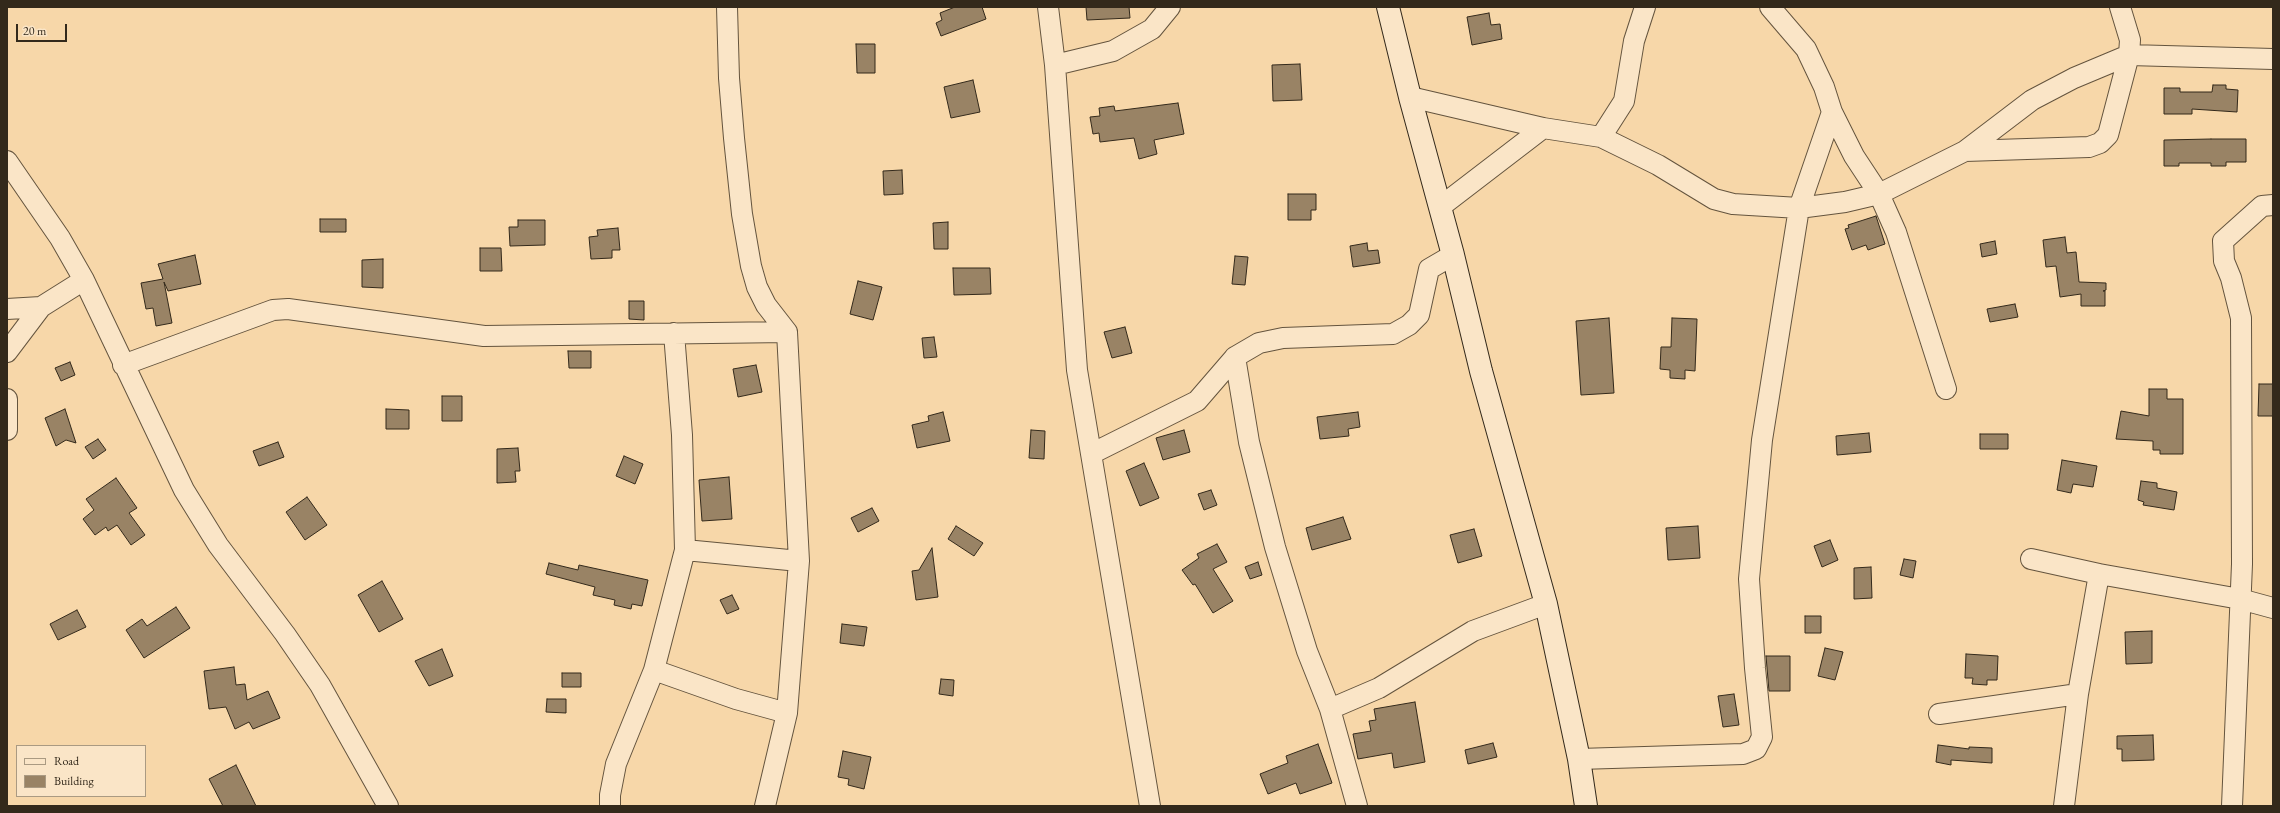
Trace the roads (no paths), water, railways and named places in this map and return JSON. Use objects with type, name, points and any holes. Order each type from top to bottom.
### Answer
[{"type":"street","points":[[726,7],[729,78],[734,138],[742,214],[751,266],[757,287],[766,305],[787,332],[799,561],[787,713],[765,806]]},
{"type":"street","points":[[1048,7],[1055,66],[1077,370],[1150,806]]},
{"type":"street","points":[[1055,66],[1113,51],[1152,29],[1170,7]]},
{"type":"street","points":[[1388,7],[1410,97],[1454,255],[1481,371],[1546,604],[1579,759],[1586,806]]},
{"type":"street","points":[[1601,137],[1624,101],[1634,41],[1645,7]]},
{"type":"street","points":[[1770,7],[1806,49],[1824,87],[1832,112],[1854,156],[1879,194],[1896,232],[1946,388]]},
{"type":"street","points":[[1965,151],[2089,147],[2100,143],[2108,135],[2129,55],[2130,40],[2120,7]]},
{"type":"street","points":[[1410,97],[1543,128],[1601,137],[1658,165],[1714,199],[1733,204],[1799,208],[1845,202],[1879,194],[1965,151],[2032,100],[2074,78],[2129,55],[2273,59]]},
{"type":"street","points":[[1579,759],[1743,754],[1756,749],[1762,737],[1755,668],[1749,579],[1762,440],[1799,208],[1832,112]]},
{"type":"street","points":[[1440,207],[1543,128]]},
{"type":"street","points":[[7,161],[60,238],[84,280],[123,365],[184,490],[218,545],[285,634],[320,685],[388,806]]},
{"type":"street","points":[[2232,806],[2242,564],[2241,318],[2224,261],[2223,241],[2262,206],[2273,205]]},
{"type":"street","points":[[1091,454],[1197,401],[1235,357],[1259,343],[1283,338],[1393,334],[1409,326],[1419,315],[1429,269],[1454,255]]},
{"type":"street","points":[[7,352],[41,307],[84,280]]},
{"type":"street","points":[[7,308],[41,307]]},
{"type":"street","points":[[123,365],[273,310],[295,310],[477,336],[674,332],[787,332]]},
{"type":"street","points":[[610,806],[610,795],[616,764],[654,670],[685,550],[682,435],[674,332]]},
{"type":"street","points":[[1235,357],[1249,442],[1274,547],[1307,651],[1330,708],[1357,806]]},
{"type":"street","points":[[7,400],[7,430]]},
{"type":"street","points":[[685,550],[799,561]]},
{"type":"street","points":[[2031,559],[2099,574],[2240,599],[2273,608]]},
{"type":"street","points":[[2064,806],[2078,694],[2099,574]]},
{"type":"street","points":[[1330,708],[1380,688],[1473,631],[1546,604]]},
{"type":"street","points":[[654,670],[736,699],[787,713]]},
{"type":"street","points":[[1939,714],[2078,694]]}]
